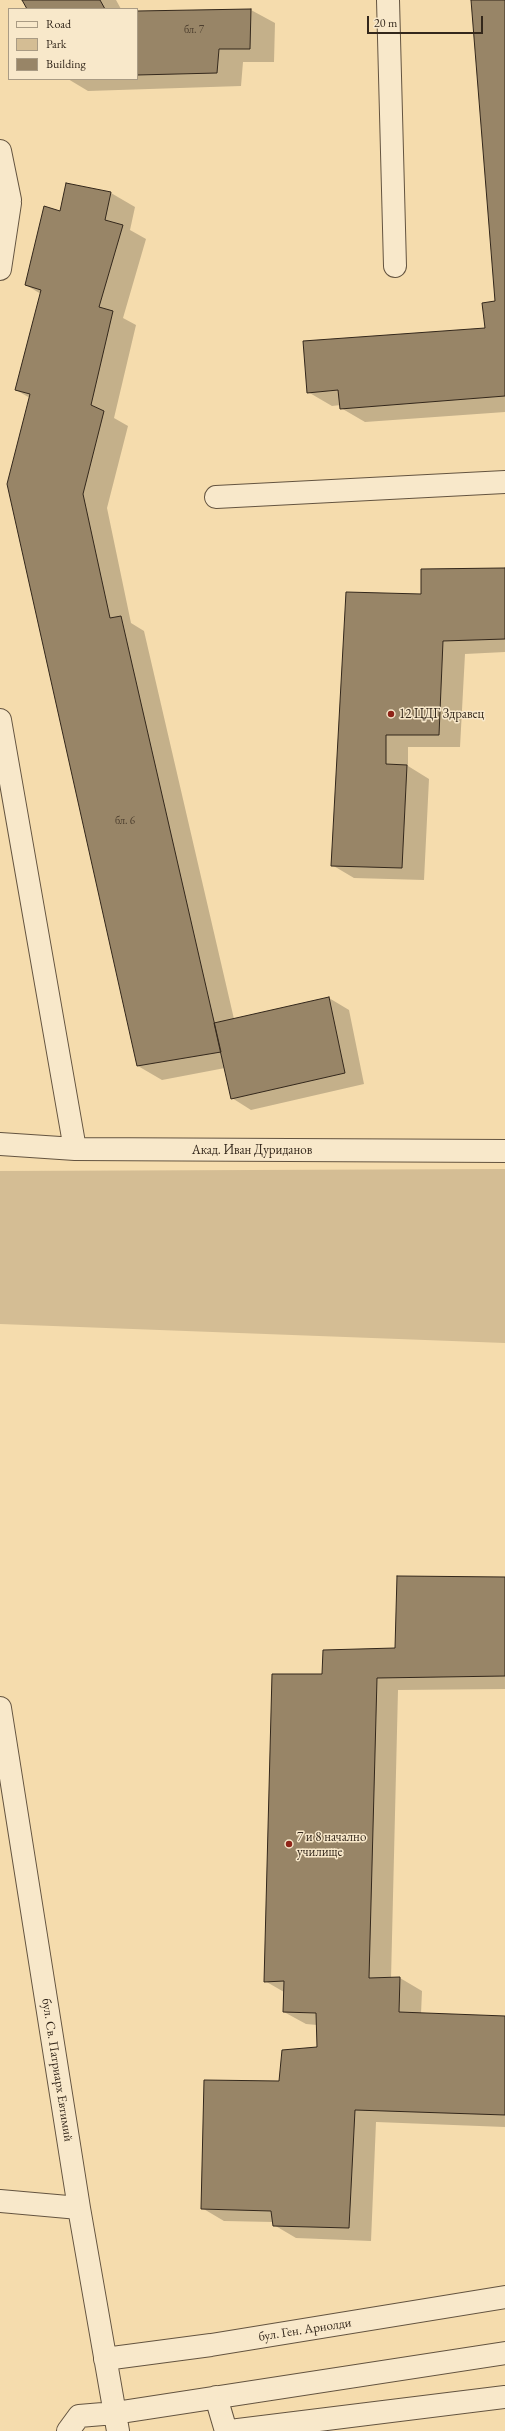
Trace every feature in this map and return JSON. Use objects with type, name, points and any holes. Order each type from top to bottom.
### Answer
[{"type":"street","points":[[388,0],[395,266]]},
{"type":"street","points":[[0,151],[5,194],[0,269]]},
{"type":"street","points":[[216,497],[505,482]]},
{"type":"street","points":[[0,720],[75,1149]]},
{"type":"street","name":"Акад. Иван Дуриданов","points":[[0,1144],[75,1149],[505,1151]]},
{"type":"street","name":"бул. Св. Патриарх Евтимий","points":[[0,1708],[79,2208],[116,2422]]},
{"type":"street","points":[[0,2201],[79,2208]]},
{"type":"street","name":"бул. Ген. Арнолди","points":[[105,2359],[219,2343],[505,2297]]},
{"type":"street","points":[[68,2431],[79,2416],[116,2422],[216,2397],[505,2353]]},
{"type":"street","points":[[230,2431],[505,2396]]},
{"type":"street","points":[[216,2397],[226,2431]]},
{"type":"green space","points":[[505,1169],[505,1343],[0,1324],[0,1171]]},
{"type":"building","points":[[22,0],[100,0],[104,8],[26,8]]},
{"type":"building","points":[[471,0],[505,0],[505,396],[340,409],[338,390],[307,393],[303,341],[485,328],[482,303],[495,301]]},
{"type":"building","points":[[251,9],[250,49],[219,49],[217,73],[138,75],[138,11]]},
{"type":"building","points":[[66,183],[111,192],[105,220],[123,225],[99,307],[113,311],[91,405],[104,411],[83,494],[110,618],[121,616],[221,1052],[137,1066],[7,484],[30,394],[15,390],[41,290],[25,285],[44,206],[60,211]]},
{"type":"building","points":[[505,568],[505,639],[443,641],[439,735],[386,735],[386,764],[407,765],[402,868],[331,866],[346,592],[421,594],[421,569]]},
{"type":"building","points":[[329,997],[345,1073],[231,1099],[214,1023]]},
{"type":"building","points":[[397,1576],[505,1577],[505,1676],[377,1678],[369,1978],[400,1977],[399,2012],[505,2016],[505,2115],[355,2110],[349,2228],[273,2226],[271,2211],[201,2209],[204,2080],[279,2081],[282,2050],[317,2047],[316,2013],[283,2012],[284,1981],[264,1982],[272,1674],[322,1674],[323,1650],[395,1648]]},
{"type":"place","name":"12 ЦДГ Здравец","points":[[391,714]]},
{"type":"place","name":"7 и 8 начално училище","points":[[289,1844]]}]
